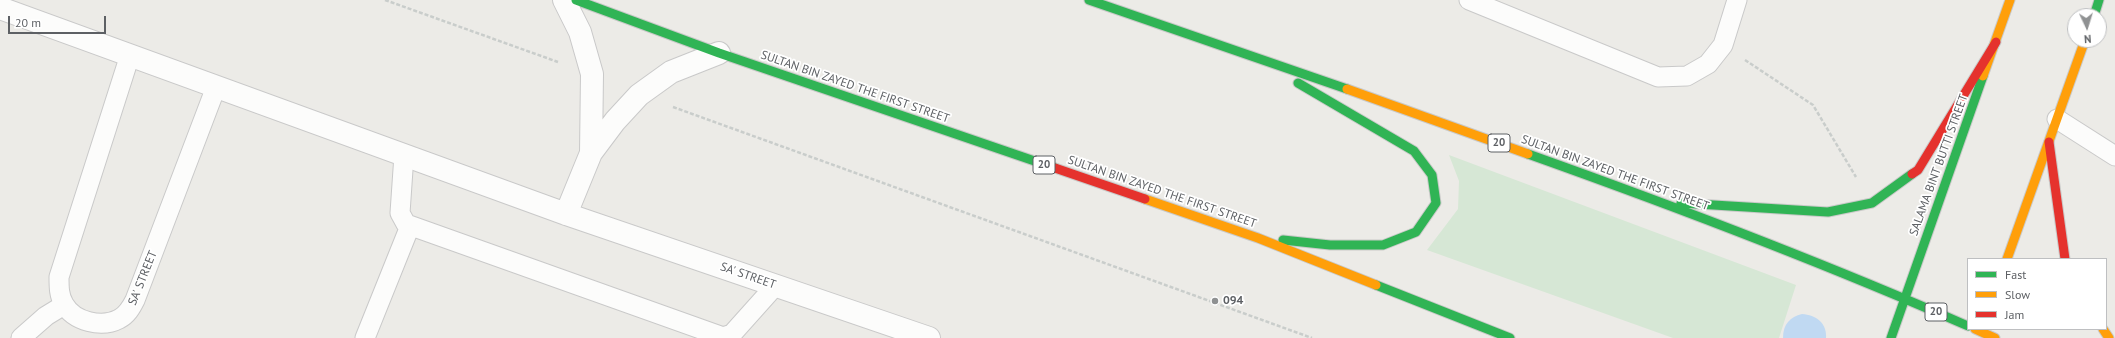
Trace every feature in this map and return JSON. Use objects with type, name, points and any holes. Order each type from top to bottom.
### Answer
[{"type":"main road","name":"SULTAN BIN ZAYED THE FIRST STREET","points":[[576,0],[719,53],[1258,238],[1510,338]]},
{"type":"main road","name":"SULTAN BIN ZAYED THE FIRST STREET","points":[[1089,0],[1240,51],[1661,201],[1870,283],[1903,299],[1967,326]]},
{"type":"main road","name":"SALAMA BINT BUTTI STREET","points":[[1890,338],[2010,0]]},
{"type":"main road","points":[[1661,201],[1828,212],[1872,203],[1918,170],[1996,42]]},
{"type":"main road","points":[[2007,258],[2082,48]]},
{"type":"main road","points":[[1240,51],[1351,113],[1414,151],[1432,176],[1436,203],[1416,232],[1383,245],[1330,244],[1258,238]]},
{"type":"main road","points":[[2049,142],[2065,258]]},
{"type":"main road","points":[[1979,332],[1995,338]]},
{"type":"street","points":[[564,0],[580,32],[592,74],[591,153]]},
{"type":"street","name":"SA' STREET","points":[[0,8],[566,214],[929,338]]},
{"type":"street","points":[[566,214],[591,153],[639,95],[671,72],[719,53]]},
{"type":"lane","points":[[1469,0],[1658,77],[1687,76],[1708,64],[1723,45],[1738,0]]},
{"type":"lane","points":[[21,338],[46,316],[64,305],[59,291],[59,278],[130,55]]},
{"type":"lane","name":"SA' STREET","points":[[64,305],[79,318],[98,324],[118,320],[128,312],[135,300],[216,87]]},
{"type":"lane","points":[[2057,119],[2115,156]]},
{"type":"lane","points":[[404,155],[400,213],[403,221],[410,226],[723,337],[732,334],[775,286]]},
{"type":"lane","points":[[365,338],[410,226]]},
{"type":"path","points":[[385,0],[592,74]]},
{"type":"path","points":[[1723,45],[1813,105],[1856,177]]},
{"type":"path","points":[[639,95],[1312,338]]},
{"type":"green space","points":[[1449,155],[1796,285],[1779,338],[1673,338],[1427,250],[1458,209],[1459,181]]},
{"type":"water","points":[[1802,314],[1812,316],[1823,324],[1826,338],[1783,338],[1784,329],[1788,322],[1794,317]]},
{"type":"traffic: fast","points":[[576,0],[719,53],[1055,168]]},
{"type":"traffic: fast","points":[[1089,0],[1347,89]]},
{"type":"traffic: fast","points":[[2096,8],[2099,0]]},
{"type":"traffic: fast","points":[[1891,338],[1983,76]]},
{"type":"traffic: fast","points":[[1283,240],[1330,245],[1383,245],[1416,232],[1436,203],[1432,175],[1414,151],[1298,83]]},
{"type":"traffic: fast","points":[[1528,154],[1750,236],[1967,326]]},
{"type":"traffic: fast","points":[[1681,203],[1828,212],[1872,203],[1912,174]]},
{"type":"traffic: fast","points":[[1376,285],[1510,338]]},
{"type":"traffic: slow","points":[[1983,76],[2010,0]]},
{"type":"traffic: slow","points":[[2007,258],[2082,48]]},
{"type":"traffic: slow","points":[[1347,89],[1528,154]]},
{"type":"traffic: slow","points":[[1145,199],[1258,238],[1376,285]]},
{"type":"traffic: slow","points":[[1977,330],[1995,338]]},
{"type":"traffic: slow","points":[[2104,330],[2109,338]]},
{"type":"traffic: jam","points":[[1912,174],[1918,170],[1996,42]]},
{"type":"traffic: jam","points":[[2049,142],[2065,258]]},
{"type":"traffic: jam","points":[[1055,168],[1145,199]]},
{"type":"place","name":"094","points":[[1215,301]]}]
